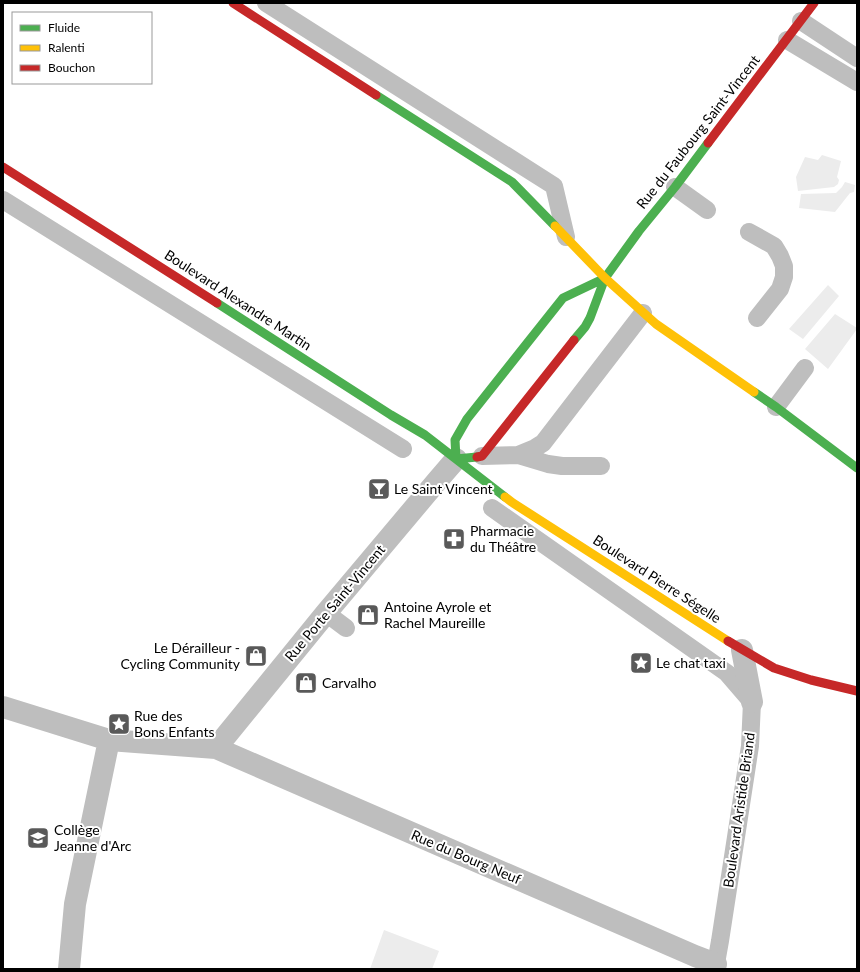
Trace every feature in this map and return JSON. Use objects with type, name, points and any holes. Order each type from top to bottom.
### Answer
[{"type":"main road","points":[[234,3],[512,182],[605,278],[643,314],[776,407],[857,468]]},
{"type":"main road","name":"Rue du Faubourg Saint-Vincent","points":[[482,456],[584,327],[590,318],[605,278],[814,3]]},
{"type":"main road","name":"Boulevard Alexandre Martin","points":[[4,171],[425,435],[456,459]]},
{"type":"main road","name":"Rue du Faubourg Saint-Vincent","points":[[456,459],[455,440],[467,419],[563,298],[605,278]]},
{"type":"main road","points":[[456,459],[482,456]]},
{"type":"main road","name":"Boulevard Pierre Ségelle","points":[[456,459],[513,503],[742,650],[774,668],[811,680],[857,691]]},
{"type":"street","name":"Rue Porte Saint-Vincent","points":[[216,748],[326,613],[456,459]]},
{"type":"street","name":"Boulevard Aristide Briand","points":[[742,650],[752,702]]},
{"type":"street","points":[[3,707],[109,740],[216,748]]},
{"type":"street","points":[[69,969],[76,904],[109,740]]},
{"type":"street","name":"Rue du Bourg Neuf","points":[[216,748],[715,967]]},
{"type":"lane","points":[[266,3],[554,186],[566,237]]},
{"type":"lane","points":[[801,21],[857,58]]},
{"type":"lane","points":[[786,40],[857,82]]},
{"type":"lane","points":[[675,187],[707,210]]},
{"type":"lane","points":[[3,200],[403,449]]},
{"type":"lane","points":[[749,232],[774,246],[784,266],[784,277],[780,289],[756,318]]},
{"type":"lane","points":[[518,455],[543,443],[643,314]]},
{"type":"lane","points":[[776,407],[805,368]]},
{"type":"lane","points":[[482,456],[518,455],[548,464],[562,466],[600,466]]},
{"type":"lane","points":[[492,508],[727,674],[752,702]]},
{"type":"lane","points":[[326,613],[346,628]]},
{"type":"lane","name":"Boulevard Aristide Briand","points":[[715,967],[750,746],[752,702]]},
{"type":"shaded area","points":[[822,155],[841,161],[837,177],[839,180],[838,184],[834,187],[798,191],[796,177],[805,157],[818,160]]},
{"type":"shaded area","points":[[845,182],[855,185],[854,192],[850,193],[835,212],[799,208],[801,194],[836,193]]},
{"type":"shaded area","points":[[828,285],[839,296],[803,339],[789,329]]},
{"type":"shaded area","points":[[835,314],[857,329],[828,369],[805,349]]},
{"type":"shaded area","points":[[384,930],[439,951],[432,969],[370,969]]},
{"type":"traffic: fast","points":[[376,95],[512,182],[555,226]]},
{"type":"traffic: fast","points":[[574,340],[585,327],[590,318],[605,278],[639,231],[708,143]]},
{"type":"traffic: fast","points":[[477,457],[456,459],[455,440],[467,419],[563,298],[605,278]]},
{"type":"traffic: fast","points":[[217,303],[391,415],[425,435],[505,497]]},
{"type":"traffic: fast","points":[[754,392],[857,468]]},
{"type":"traffic: slow","points":[[555,226],[605,278],[656,324],[754,392]]},
{"type":"traffic: slow","points":[[505,497],[728,641]]},
{"type":"traffic: jam","points":[[233,3],[376,95]]},
{"type":"traffic: jam","points":[[708,143],[814,3]]},
{"type":"traffic: jam","points":[[3,167],[217,303]]},
{"type":"traffic: jam","points":[[477,457],[482,456],[574,340]]},
{"type":"traffic: jam","points":[[728,641],[774,668],[811,680],[857,691]]},
{"type":"place","name":"Le Saint Vincent","points":[[379,489]]},
{"type":"place","name":"Pharmacie du Théâtre","points":[[454,539]]},
{"type":"place","name":"Antoine Ayrole et Rachel Maureille","points":[[368,615]]},
{"type":"place","name":"Le Dérailleur - Cycling Community","points":[[256,656]]},
{"type":"place","name":"Le chat taxi","points":[[641,663]]},
{"type":"place","name":"Carvalho","points":[[306,683]]},
{"type":"place","name":"Rue des Bons Enfants","points":[[119,724]]},
{"type":"place","name":"Collège Jeanne d'Arc","points":[[38,838]]}]
